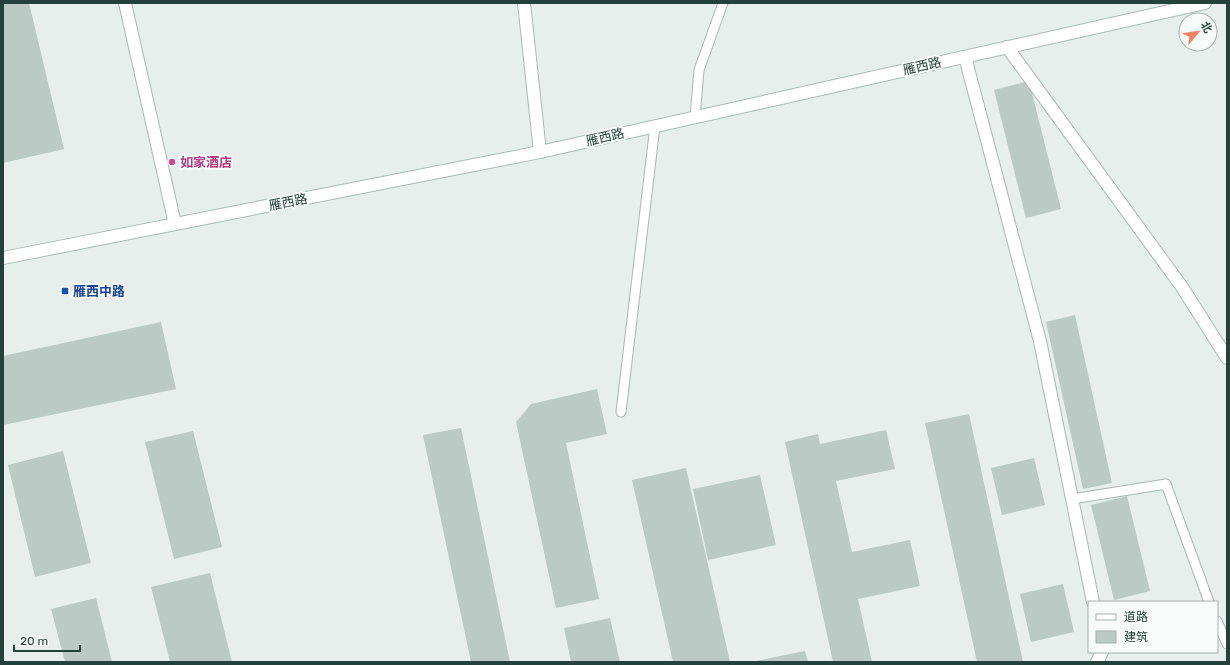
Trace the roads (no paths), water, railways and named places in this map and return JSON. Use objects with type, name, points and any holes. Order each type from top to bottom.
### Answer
[{"type":"street","points":[[125,3],[175,224]]},
{"type":"street","points":[[524,3],[540,152]]},
{"type":"street","name":"雁西路","points":[[3,258],[540,152],[1205,3]]},
{"type":"street","points":[[1007,47],[1182,287],[1227,358]]},
{"type":"street","points":[[965,56],[1040,341],[1093,601]]},
{"type":"street","points":[[1097,662],[1102,653]]},
{"type":"lane","points":[[696,117],[699,70],[723,3]]},
{"type":"lane","points":[[621,412],[655,126]]},
{"type":"lane","points":[[1072,499],[1166,484],[1209,601]]},
{"type":"lane","points":[[1218,623],[1227,644]]},
{"type":"place","name":"如家酒店","points":[[172,162]]},
{"type":"place","name":"雁西中路","points":[[65,291]]}]
